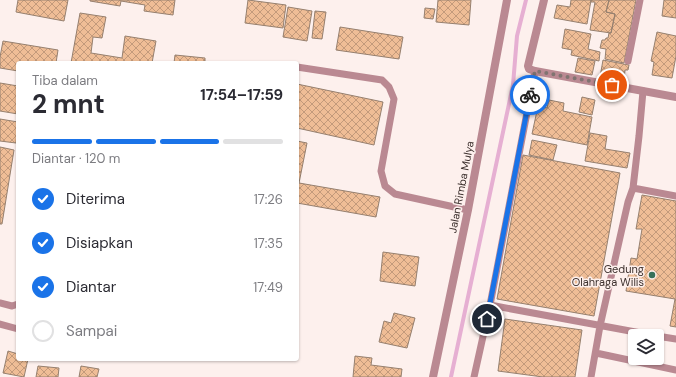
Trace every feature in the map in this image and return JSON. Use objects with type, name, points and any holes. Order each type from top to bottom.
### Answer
[{"type":"street","name":"Jalan Rimba Mulya","points":[[433,377],[468,210],[507,0]]},
{"type":"street","points":[[544,0],[528,66],[532,70],[676,97]]},
{"type":"lane","points":[[628,60],[640,0]]},
{"type":"lane","points":[[299,67],[382,80],[390,86],[394,99],[382,171],[385,186],[395,194],[468,210]]},
{"type":"lane","points":[[474,377],[490,305],[532,70]]},
{"type":"lane","points":[[591,377],[600,326],[628,202],[633,188],[642,91]]},
{"type":"lane","points":[[633,188],[676,196]]},
{"type":"lane","points":[[0,303],[12,306],[16,305]]},
{"type":"lane","points":[[490,305],[628,331]]},
{"type":"lane","points":[[0,324],[16,328]]},
{"type":"lane","points":[[664,337],[676,340]]},
{"type":"lane","points":[[596,353],[676,370]]},
{"type":"building","points":[[18,0],[68,0],[64,21],[16,12]]},
{"type":"building","points":[[90,0],[175,0],[173,15],[144,11],[145,5],[121,1],[120,6]]},
{"type":"building","points":[[248,0],[286,5],[283,28],[245,23]]},
{"type":"building","points":[[438,0],[471,0],[469,25],[436,22]]},
{"type":"building","points":[[571,0],[591,0],[587,24],[554,18],[557,5],[570,7]]},
{"type":"building","points":[[591,0],[609,0],[606,12],[615,14],[611,33],[590,30],[595,2],[591,2]]},
{"type":"building","points":[[609,0],[636,0],[624,63],[605,59],[606,49],[600,48],[602,40],[608,38],[609,33],[611,33],[615,14],[606,12]]},
{"type":"building","points":[[664,0],[676,0],[676,18],[662,16]]},
{"type":"building","points":[[288,7],[312,11],[307,41],[283,37]]},
{"type":"building","points":[[425,8],[435,9],[433,19],[424,18]]},
{"type":"building","points":[[315,11],[326,12],[322,39],[312,38]]},
{"type":"building","points":[[80,13],[106,17],[102,38],[93,37],[91,53],[122,58],[125,36],[156,41],[152,61],[71,61]]},
{"type":"building","points":[[340,27],[403,37],[399,59],[336,50]]},
{"type":"building","points":[[565,29],[591,34],[588,49],[600,52],[599,61],[571,55],[572,50],[562,48]]},
{"type":"building","points":[[657,32],[676,36],[676,56],[672,78],[652,75],[654,62],[651,61]]},
{"type":"building","points":[[3,41],[58,50],[56,61],[16,61],[16,71],[0,68],[0,57]]},
{"type":"building","points":[[175,55],[205,58],[205,61],[174,61]]},
{"type":"building","points":[[578,58],[595,61],[592,75],[575,72]]},
{"type":"building","points":[[603,60],[629,65],[628,70],[625,70],[624,81],[600,77]]},
{"type":"building","points":[[0,83],[16,86],[16,114],[0,111]]},
{"type":"building","points":[[299,84],[383,102],[374,145],[299,128]]},
{"type":"building","points":[[582,97],[595,100],[592,115],[579,112]]},
{"type":"building","points":[[549,100],[564,103],[563,111],[592,117],[587,145],[532,134],[538,106],[547,108]]},
{"type":"building","points":[[0,119],[16,122],[16,143],[0,141]]},
{"type":"building","points":[[590,133],[607,136],[605,149],[630,153],[627,168],[585,161]]},
{"type":"building","points":[[532,140],[557,145],[553,160],[529,155]]},
{"type":"building","points":[[299,141],[307,143],[299,183]]},
{"type":"building","points":[[0,147],[14,150],[2,224],[0,224]]},
{"type":"building","points":[[523,155],[620,173],[594,316],[497,299]]},
{"type":"building","points":[[299,183],[380,197],[376,217],[299,203]]},
{"type":"building","name":"Gedung Olahraga Wilis","points":[[642,195],[676,201],[676,327],[670,326],[675,299],[626,291],[631,258],[637,259],[642,229],[636,229]]},
{"type":"building","points":[[383,252],[419,257],[415,286],[380,281]]},
{"type":"building","points":[[394,313],[415,318],[407,348],[379,342],[384,321],[391,323]]},
{"type":"building","points":[[505,319],[582,330],[575,377],[543,377],[498,371]]},
{"type":"building","points":[[8,351],[16,353],[16,361],[28,361],[24,377],[3,373]]},
{"type":"building","points":[[355,356],[372,358],[371,365],[402,369],[401,377],[353,377]]},
{"type":"building","points":[[38,366],[59,368],[58,377],[36,377]]},
{"type":"building","points":[[81,366],[99,369],[97,377],[79,377]]},
{"type":"waterway","points":[[451,377],[513,85],[517,36],[526,0]]},
{"type":"way so far","points":[[530,95],[535,71],[612,85]]},
{"type":"place","name":"Gedung Olahraga Wilis","points":[[652,275]]},
{"type":"route","points":[[487,319],[521,149],[530,95]]}]
